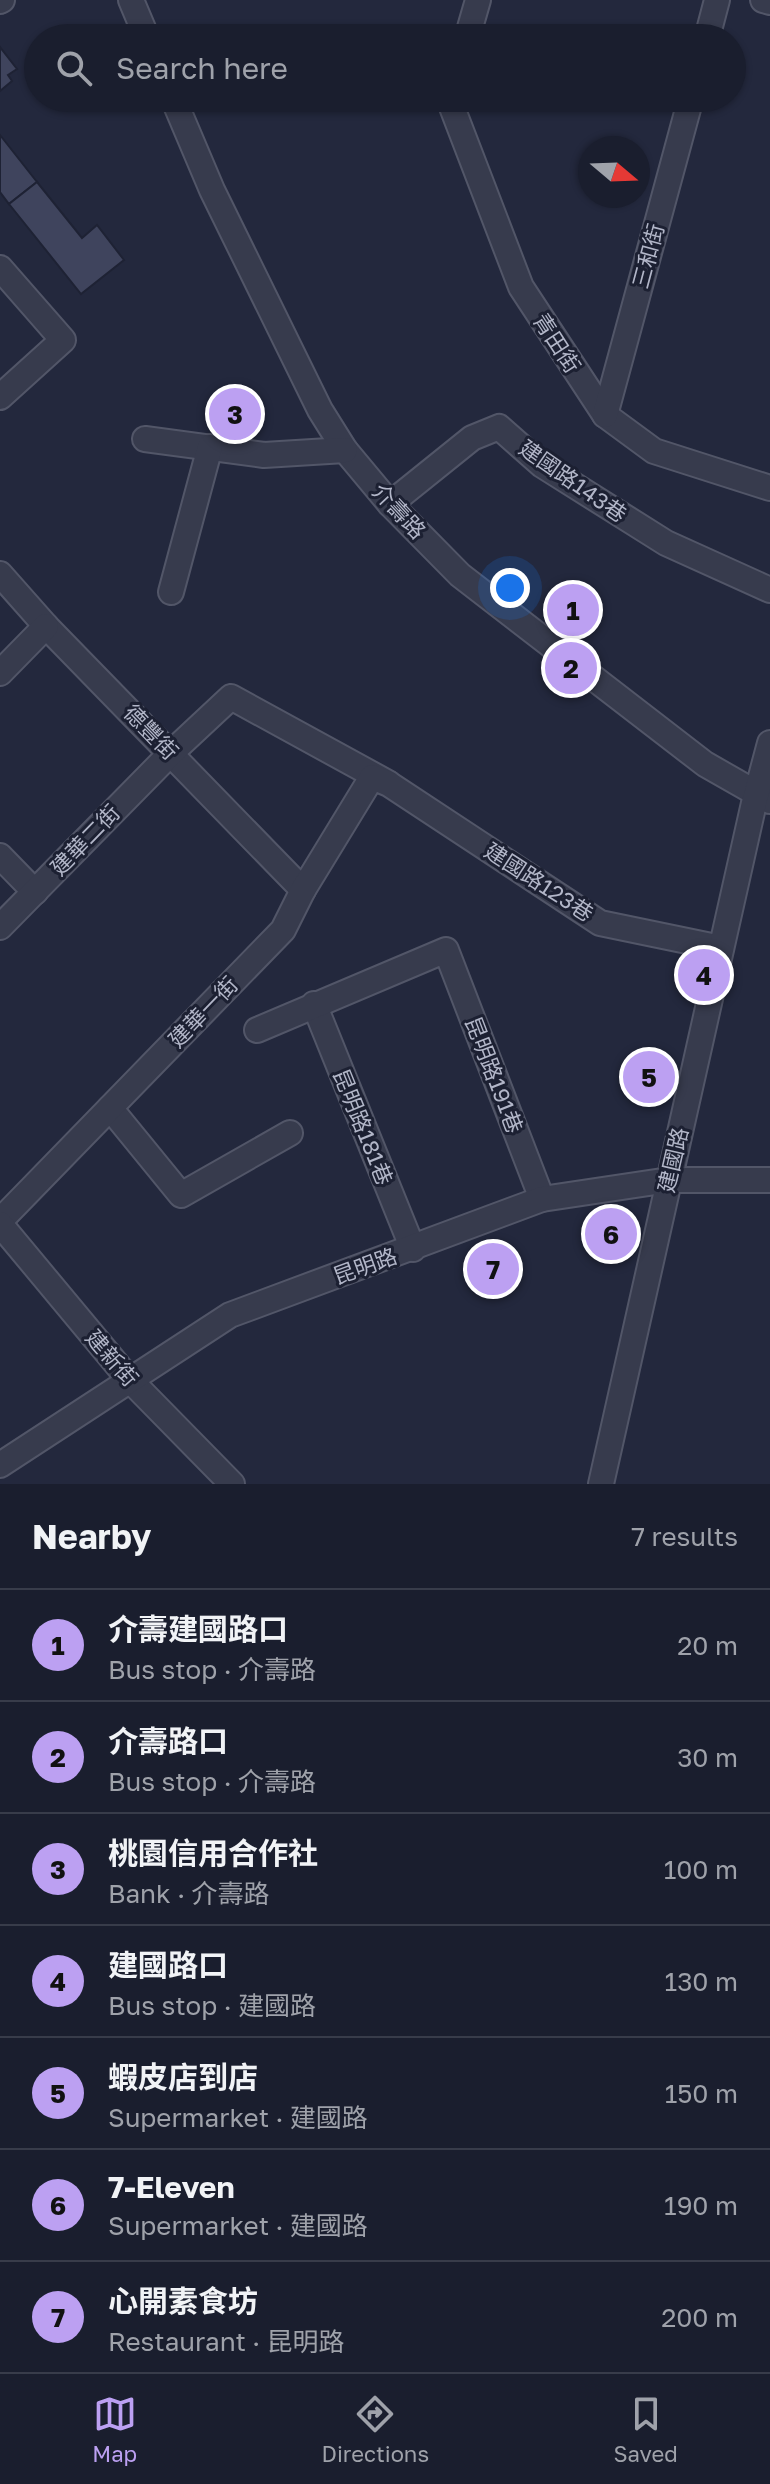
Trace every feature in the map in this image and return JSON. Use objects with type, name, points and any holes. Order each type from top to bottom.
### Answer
[{"type":"street","points":[[131,0],[141,24]]},
{"type":"street","points":[[471,24],[478,0]]},
{"type":"street","points":[[711,24],[717,0]]},
{"type":"street","points":[[763,0],[770,2]]},
{"type":"street","name":"介壽路","points":[[179,112],[212,190],[320,410],[345,450],[390,504],[460,575],[705,764],[764,792]]},
{"type":"street","name":"青田街","points":[[454,112],[521,287],[605,415],[654,451],[770,488]]},
{"type":"street","name":"三和街","points":[[605,415],[687,112]]},
{"type":"street","points":[[0,268],[63,340],[0,397]]},
{"type":"street","name":"建國路143巷","points":[[390,504],[472,438],[499,427],[542,465],[666,543],[770,590]]},
{"type":"street","points":[[145,439],[264,455],[345,450]]},
{"type":"street","points":[[171,592],[210,447]]},
{"type":"street","name":"德豐街","points":[[0,574],[46,626],[303,890]]},
{"type":"street","points":[[0,673],[46,626]]},
{"type":"street","name":"建華二街","points":[[0,927],[171,753],[231,697],[381,780]]},
{"type":"street","name":"建國路","points":[[601,1484],[721,948],[764,792],[770,743]]},
{"type":"street","name":"建華一街","points":[[0,1223],[283,930],[303,890],[381,780]]},
{"type":"street","name":"建國路123巷","points":[[381,780],[600,923],[721,948]]},
{"type":"street","points":[[0,856],[35,892]]},
{"type":"street","name":"昆明路191巷","points":[[314,1004],[446,950],[542,1199]]},
{"type":"street","points":[[257,1030],[314,1004]]},
{"type":"street","name":"昆明路181巷","points":[[314,1004],[413,1249]]},
{"type":"street","points":[[110,1108],[181,1195],[290,1133]]},
{"type":"street","name":"昆明路","points":[[0,1465],[230,1315],[542,1199],[669,1180],[770,1180]]},
{"type":"street","name":"建新街","points":[[0,1223],[129,1379],[232,1484]]},
{"type":"building","points":[[0,47],[17,69],[8,75],[12,81],[0,91]]},
{"type":"building","points":[[0,135],[37,182],[9,204],[0,192]]},
{"type":"building","points":[[37,182],[82,238],[97,225],[124,260],[81,294],[9,204]]},
{"type":"place","name":"桃園信用合作社","points":[[235,414]]},
{"type":"place","name":"介壽建國路口","points":[[573,610]]},
{"type":"place","name":"介壽路口","points":[[571,668]]},
{"type":"place","name":"建國路口","points":[[704,975]]},
{"type":"place","name":"蝦皮店到店","points":[[649,1077]]},
{"type":"place","name":"7-Eleven","points":[[611,1234]]},
{"type":"place","name":"心開素食坊","points":[[493,1269]]}]
